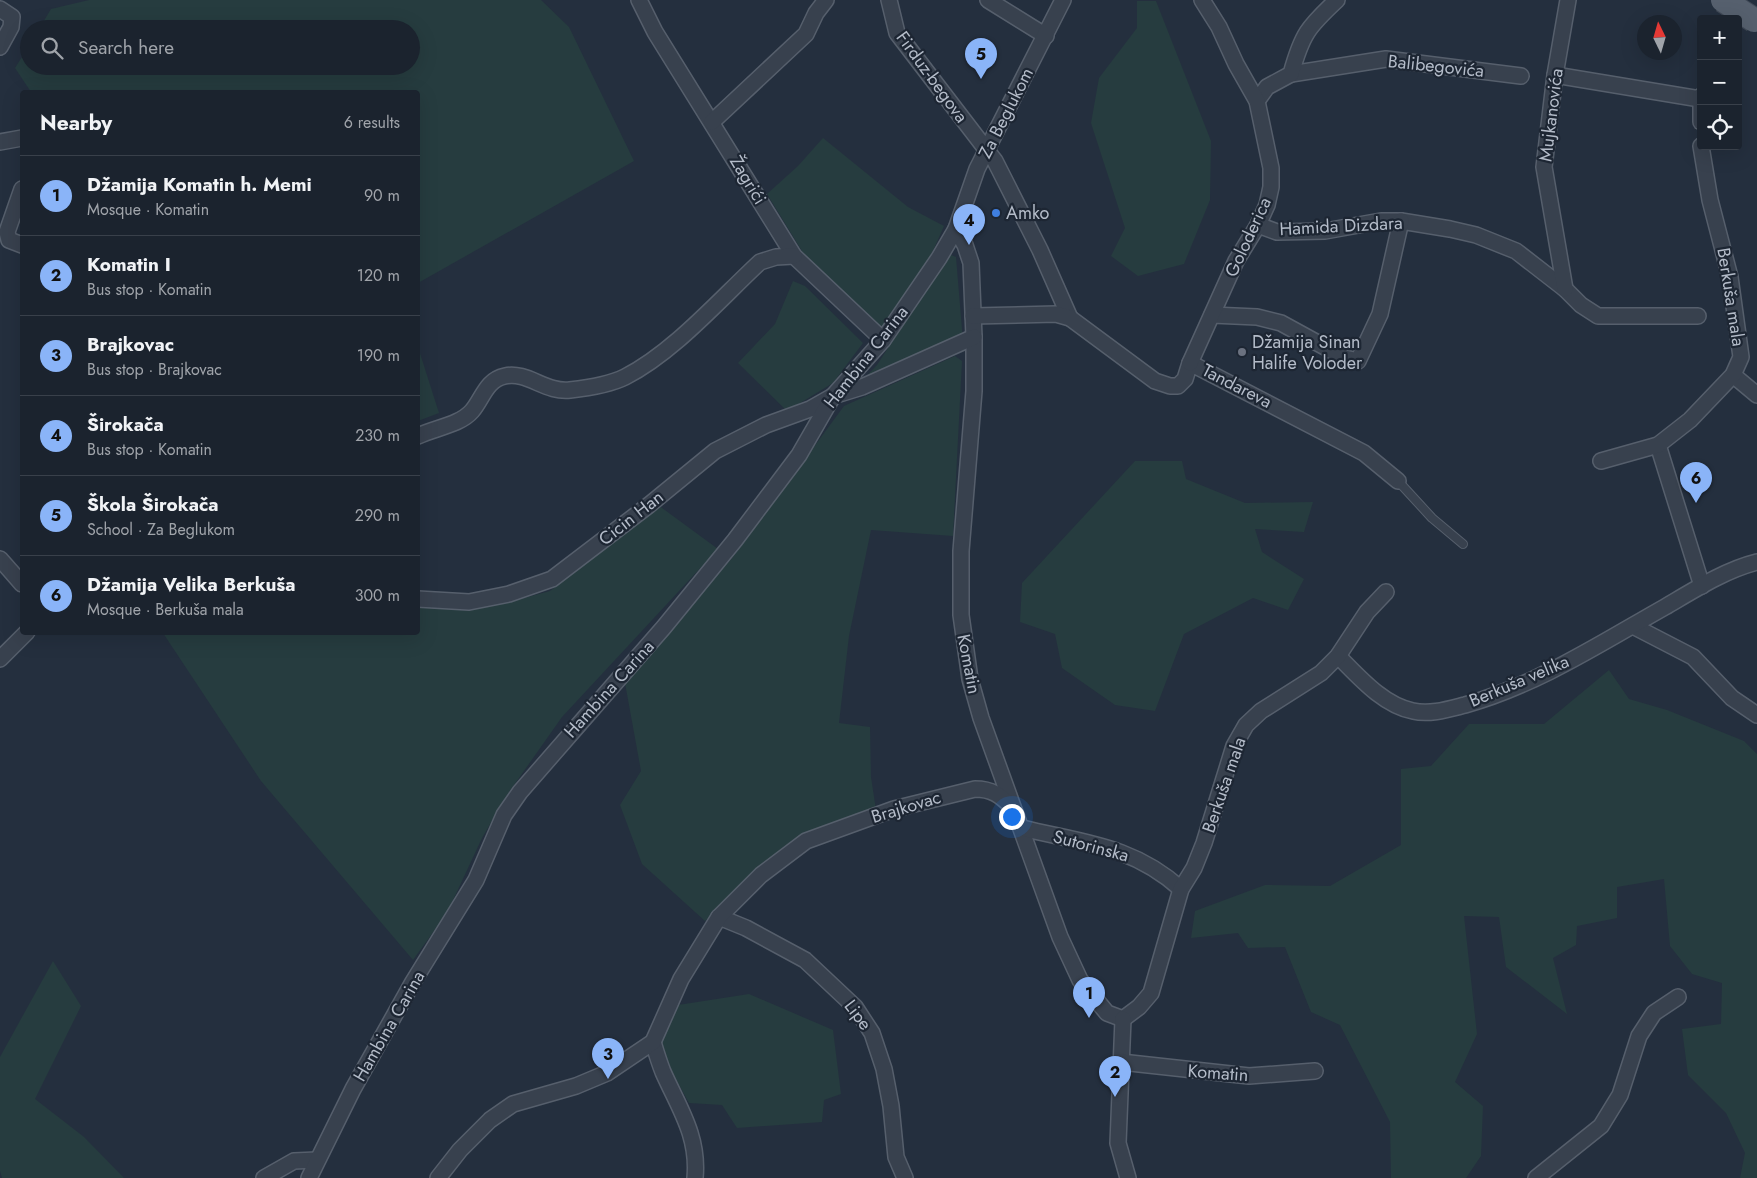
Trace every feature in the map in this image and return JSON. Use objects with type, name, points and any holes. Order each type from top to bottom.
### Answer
[{"type":"main road","points":[[1723,0],[1743,13]]},
{"type":"street","name":"Žagrići","points":[[638,0],[655,32],[794,256],[883,340]]},
{"type":"street","points":[[712,122],[806,34],[816,13],[826,0]]},
{"type":"street","name":"Firduz-begova","points":[[889,0],[897,33],[961,119],[987,149]]},
{"type":"street","points":[[988,0],[1046,36]]},
{"type":"street","name":"Za Beglukom","points":[[956,229],[966,199],[987,149],[1063,0]]},
{"type":"street","name":"Goloderica","points":[[1190,363],[1236,262],[1258,225],[1267,205],[1271,188],[1271,168],[1257,101],[1236,64],[1219,27],[1202,0]]},
{"type":"street","points":[[1257,101],[1267,88],[1291,74],[1298,47],[1310,25],[1337,0]]},
{"type":"street","name":"Mujkanovića","points":[[1565,289],[1544,167],[1555,75],[1568,0]]},
{"type":"street","points":[[0,9],[12,17],[11,27],[0,47]]},
{"type":"street","name":"Balibegovića","points":[[1291,74],[1386,59],[1521,76]]},
{"type":"street","points":[[1555,75],[1697,97]]},
{"type":"street","points":[[0,142],[20,138]]},
{"type":"street","points":[[987,149],[1040,250],[1070,318]]},
{"type":"street","name":"Berkuša mala","points":[[1601,461],[1658,445],[1690,420],[1733,375],[1741,357],[1737,315],[1722,240],[1710,200],[1702,150]]},
{"type":"street","points":[[20,195],[8,232],[8,240],[20,244]]},
{"type":"street","name":"Hamida Dizdara","points":[[1258,225],[1277,232],[1298,232],[1325,231],[1381,221],[1401,221],[1476,235],[1516,250],[1598,316],[1698,316]]},
{"type":"street","points":[[1212,314],[1257,317],[1281,323],[1345,358],[1358,361],[1380,314],[1401,221]]},
{"type":"street","name":"Komatin","points":[[956,229],[965,245],[971,263],[974,337],[974,391],[961,552],[960,615],[970,679],[981,718],[1060,936],[1080,980],[1108,1013],[1123,1019]]},
{"type":"street","name":"Hambina Carina","points":[[309,1178],[352,1089],[413,982],[476,880],[504,815],[520,792],[664,627],[735,540],[798,455],[832,396],[883,340],[956,229]]},
{"type":"street","points":[[420,435],[462,418],[472,411],[492,382],[505,376],[521,376],[547,388],[567,390],[592,387],[624,378],[659,356],[760,262],[776,257],[794,256]]},
{"type":"street","name":"Tandareva","points":[[972,316],[1056,314],[1070,318],[1155,381],[1170,386],[1178,386],[1185,379],[1190,363],[1364,453],[1398,481]]},
{"type":"street","points":[[832,396],[862,387],[974,337]]},
{"type":"street","points":[[1733,375],[1757,395]]},
{"type":"street","name":"Cicin Han","points":[[420,599],[469,602],[509,594],[552,579],[649,505],[715,451],[766,425],[810,409],[832,396]]},
{"type":"street","points":[[1658,445],[1702,586]]},
{"type":"street","points":[[0,559],[20,582]]},
{"type":"street","name":"Berkuša velika","points":[[1338,656],[1360,678],[1386,699],[1406,709],[1427,713],[1487,699],[1563,664],[1702,586],[1757,562]]},
{"type":"street","name":"Berkuša mala","points":[[1123,1019],[1139,1007],[1151,993],[1180,889],[1194,868],[1204,843],[1234,746],[1246,725],[1261,711],[1321,673],[1338,656],[1368,612],[1386,592]]},
{"type":"street","points":[[1633,626],[1693,658],[1732,698],[1757,715]]},
{"type":"street","points":[[0,659],[24,635]]},
{"type":"street","name":"Brajkovac","points":[[653,1042],[681,979],[719,917],[761,875],[806,841],[894,809],[975,789],[988,789],[1002,796],[1017,813]]},
{"type":"street","name":"Sutorinska","points":[[1022,828],[1109,847],[1156,868],[1180,889]]},
{"type":"street","name":"Lipe","points":[[719,917],[746,928],[805,960],[855,1008],[872,1033],[884,1069],[891,1106],[896,1157],[906,1178]]},
{"type":"street","points":[[1536,1178],[1601,1126],[1620,1095],[1639,1036],[1654,1013],[1678,997]]},
{"type":"street","points":[[1123,1019],[1118,1143],[1128,1178]]},
{"type":"street","points":[[438,1178],[460,1150],[490,1120],[514,1104],[576,1086],[607,1073],[653,1042],[662,1071],[686,1118],[695,1158],[695,1178]]},
{"type":"street","name":"Komatin","points":[[1121,1062],[1248,1076],[1314,1071]]},
{"type":"street","points":[[264,1178],[294,1161],[317,1160]]},
{"type":"lane","name":"Tandareva","points":[[1398,481],[1432,518],[1463,544]]},
{"type":"green space","points":[[89,0],[541,0],[569,27],[634,161],[420,282],[420,90],[30,90],[15,68],[20,60],[20,75],[420,75],[420,20],[44,20],[51,9]]},
{"type":"green space","points":[[1137,1],[1156,1],[1211,141],[1210,200],[1184,264],[1138,276],[1111,256],[1125,228],[1091,123],[1099,78],[1137,28]]},
{"type":"green space","points":[[823,138],[908,207],[944,226],[929,260],[885,327],[878,327],[805,256],[767,194],[798,166]]},
{"type":"green space","points":[[951,255],[956,257],[963,341],[860,383],[877,365],[944,261]]},
{"type":"green space","points":[[793,281],[805,286],[863,343],[833,383],[787,411],[738,363],[775,324]]},
{"type":"green space","points":[[420,353],[439,413],[420,420]]},
{"type":"green space","points":[[955,356],[962,361],[953,536],[871,530],[849,636],[839,723],[870,727],[871,777],[876,810],[794,841],[705,921],[642,864],[620,805],[641,771],[625,683],[732,558],[844,406]]},
{"type":"green space","points":[[1135,461],[1182,461],[1186,479],[1245,503],[1313,502],[1304,532],[1255,529],[1262,552],[1304,579],[1288,610],[1253,598],[1184,634],[1155,711],[1115,705],[1062,668],[1055,634],[1020,622],[1022,583]]},
{"type":"green space","points":[[658,505],[718,549],[562,717],[507,795],[482,838],[447,913],[413,960],[261,781],[164,635],[420,635],[420,605],[458,609],[509,602],[550,591]]},
{"type":"green space","points":[[1609,670],[1629,699],[1667,710],[1744,741],[1757,754],[1757,1178],[1740,1178],[1745,1153],[1726,1113],[1688,1075],[1682,1029],[1721,1024],[1722,983],[1692,974],[1670,946],[1664,879],[1617,887],[1617,918],[1577,926],[1576,945],[1553,958],[1567,1014],[1506,967],[1499,917],[1464,916],[1477,1034],[1455,1082],[1483,1106],[1481,1156],[1466,1178],[1391,1178],[1390,1122],[1340,1025],[1311,1012],[1285,947],[1248,948],[1238,933],[1191,938],[1195,911],[1265,885],[1330,886],[1401,845],[1401,769],[1431,766],[1469,724],[1544,724]]},
{"type":"green space","points":[[53,961],[81,1006],[35,1099],[84,1137],[124,1178],[2,1178],[0,1171],[0,1057]]},
{"type":"green space","points":[[749,994],[833,1030],[841,1094],[824,1100],[822,1122],[737,1128],[722,1105],[689,1103],[658,1047],[665,1007]]},
{"type":"place","name":"Škola Širokača","points":[[981,79]]},
{"type":"place","name":"Amko","points":[[996,213]]},
{"type":"place","name":"Širokača","points":[[969,245]]},
{"type":"place","name":"Džamija Sinan Halife Voloder","points":[[1242,352]]},
{"type":"place","name":"Džamija Velika Berkuša","points":[[1696,503]]},
{"type":"place","name":"Džamija Komatin h. Memi","points":[[1089,1018]]},
{"type":"place","name":"Brajkovac","points":[[608,1079]]},
{"type":"place","name":"Komatin I","points":[[1115,1097]]}]
